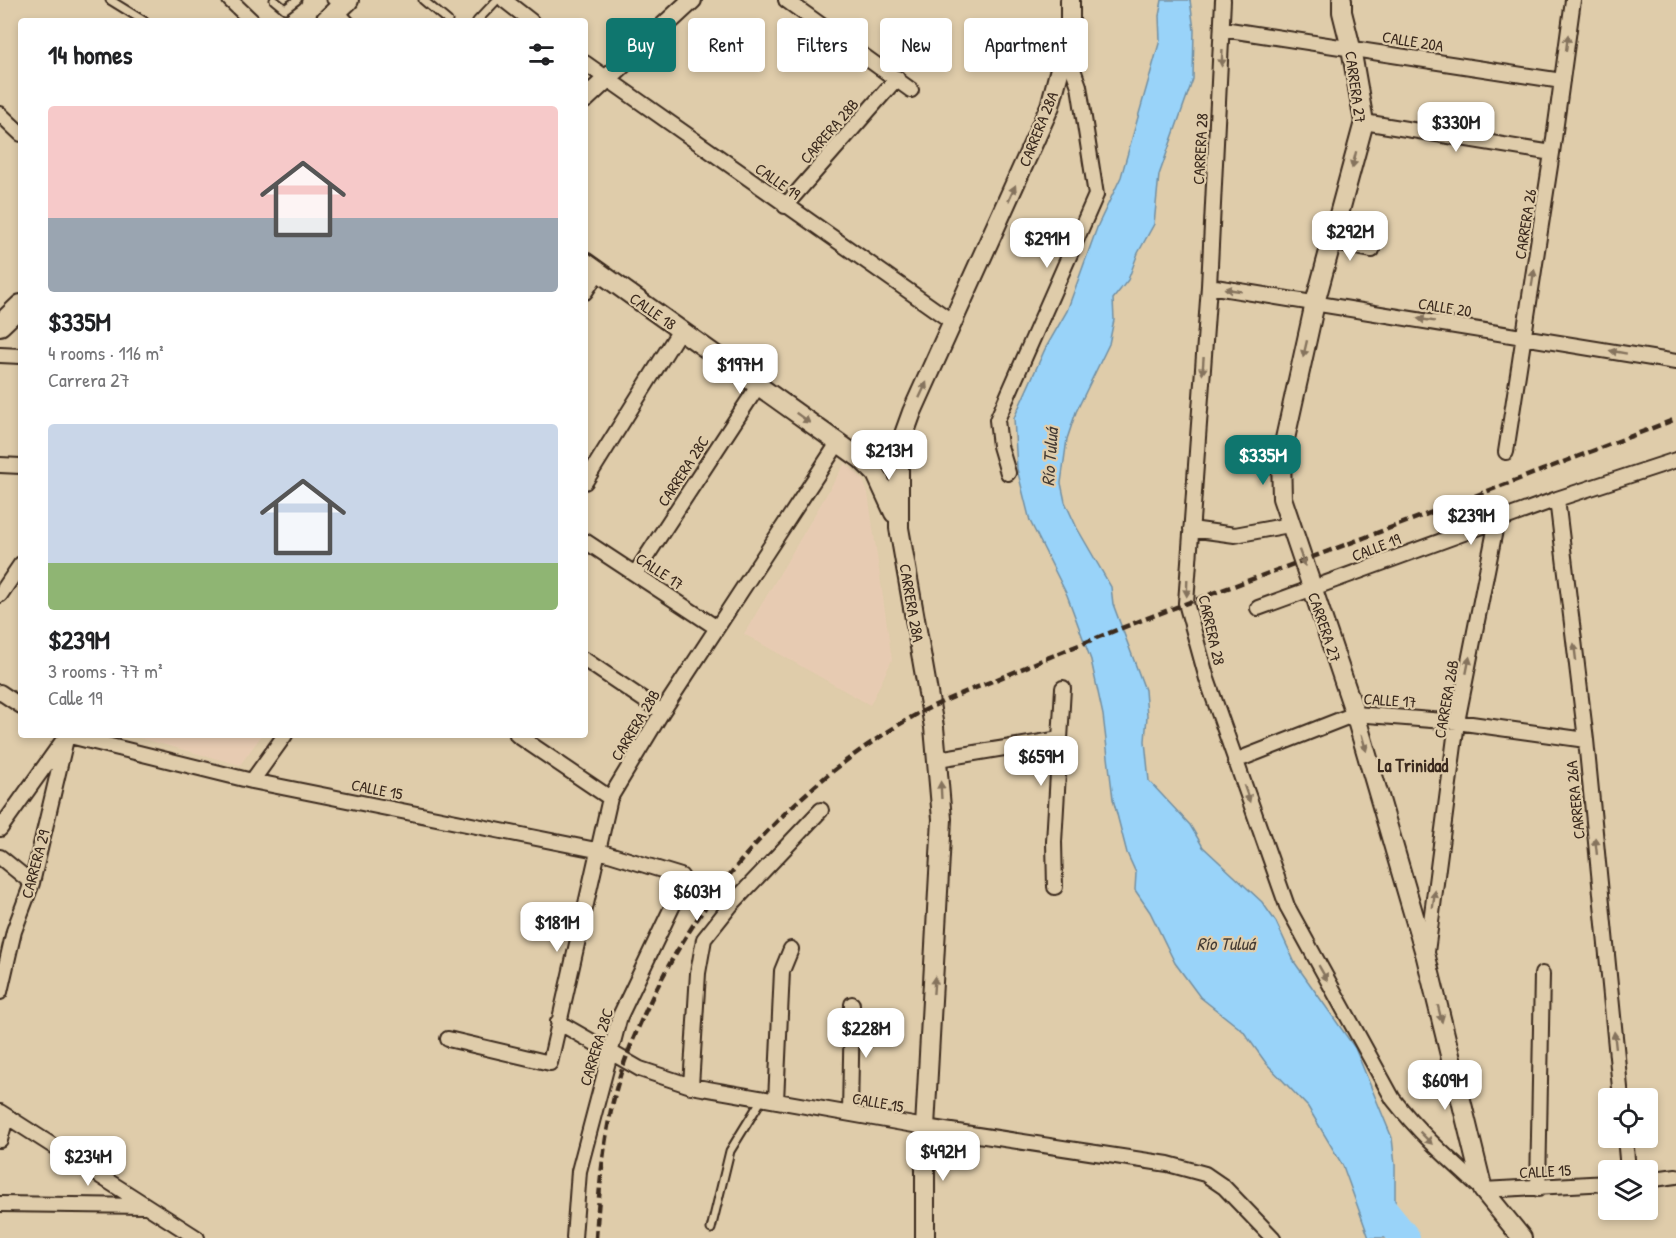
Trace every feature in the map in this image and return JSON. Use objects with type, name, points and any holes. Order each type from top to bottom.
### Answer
[{"type":"main road","points":[[0,325],[18,308]]},
{"type":"street","points":[[230,0],[249,18]]},
{"type":"street","points":[[504,0],[527,18]]},
{"type":"street","points":[[588,96],[692,0]]},
{"type":"street","points":[[786,0],[911,90]]},
{"type":"street","name":"CARRERA 28A","points":[[1070,0],[1070,18]]},
{"type":"street","name":"CARRERA 28","points":[[1223,0],[1209,286],[1186,603],[1207,679],[1235,762],[1295,922],[1393,1099],[1425,1139],[1483,1190]]},
{"type":"street","name":"CARRERA 27","points":[[1342,0],[1342,12],[1364,122],[1334,243],[1316,303],[1281,458],[1282,498],[1289,525],[1355,714],[1426,957],[1483,1190],[1522,1238]]},
{"type":"street","name":"CARRERA 26","points":[[1506,452],[1573,0]]},
{"type":"street","name":"CALLE 20A","points":[[1223,29],[1562,81]]},
{"type":"street","name":"CALLE 19","points":[[588,65],[785,206],[954,322]]},
{"type":"street","name":"CARRERA 28A","points":[[925,1238],[925,1127],[942,851],[938,759],[898,528],[901,450],[912,412],[1050,106],[1060,72]]},
{"type":"street","points":[[1008,473],[1000,446],[997,420],[1096,195],[1079,86],[1074,72]]},
{"type":"street","name":"CARRERA 28B","points":[[785,206],[897,78]]},
{"type":"street","points":[[0,114],[18,131]]},
{"type":"street","points":[[1364,122],[1552,153]]},
{"type":"street","points":[[1334,243],[1372,250]]},
{"type":"street","name":"CALLE 18","points":[[592,267],[861,459],[876,474],[885,489],[898,528]]},
{"type":"street","name":"CALLE 20","points":[[1209,286],[1676,362]]},
{"type":"street","points":[[588,477],[680,330]]},
{"type":"street","points":[[0,355],[18,356]]},
{"type":"street","name":"CARRERA 28C","points":[[635,574],[758,386]]},
{"type":"street","name":"CARRERA 28B","points":[[448,1039],[550,1063],[596,850],[610,798],[662,712],[838,443]]},
{"type":"street","points":[[861,459],[885,463],[901,450]]},
{"type":"street","name":"CALLE 19","points":[[1258,608],[1497,520],[1676,460]]},
{"type":"street","points":[[0,465],[18,466]]},
{"type":"street","name":"CARRERA 26A","points":[[1557,499],[1586,740],[1620,1088]]},
{"type":"street","name":"CARRERA 26B","points":[[1426,957],[1457,722],[1497,520]]},
{"type":"street","points":[[1191,529],[1235,535],[1289,525]]},
{"type":"street","name":"CALLE 17","points":[[588,543],[717,628]]},
{"type":"street","points":[[0,595],[18,568]]},
{"type":"street","points":[[588,662],[662,712]]},
{"type":"street","points":[[1055,886],[1063,688]]},
{"type":"street","points":[[0,692],[18,704]]},
{"type":"street","name":"CALLE 17","points":[[1235,762],[1355,714],[1457,722],[1586,740]]},
{"type":"street","points":[[0,829],[65,738]]},
{"type":"street","name":"CARRERA 29","points":[[0,992],[14,931],[32,884],[66,738]]},
{"type":"street","name":"CALLE 15","points":[[79,738],[252,781],[596,850],[681,876]]},
{"type":"street","points":[[252,781],[283,738]]},
{"type":"street","points":[[521,738],[610,798]]},
{"type":"street","points":[[938,759],[1060,739]]},
{"type":"street","points":[[691,1086],[698,973],[704,939],[731,905],[821,810]]},
{"type":"street","points":[[0,857],[32,884]]},
{"type":"street","name":"CARRERA 28C","points":[[574,1238],[579,1171],[620,1016],[684,882],[681,876]]},
{"type":"street","points":[[776,1101],[782,971],[791,949]]},
{"type":"street","points":[[1538,1189],[1542,974]]},
{"type":"street","points":[[850,1114],[852,1004]]},
{"type":"street","name":"CALLE 15","points":[[558,1022],[610,1054],[640,1069],[691,1086],[925,1127],[1168,1164],[1205,1174],[1224,1187],[1273,1238]]},
{"type":"street","points":[[0,1140],[3,1115],[148,1206],[181,1233],[197,1238]]},
{"type":"street","points":[[1658,1178],[1676,1176]]},
{"type":"street","name":"CALLE 15","points":[[1483,1190],[1538,1189],[1598,1184]]},
{"type":"street","points":[[0,1204],[148,1206]]},
{"type":"lane","points":[[110,0],[139,18]]},
{"type":"lane","points":[[274,0],[285,9],[297,0]]},
{"type":"lane","points":[[423,0],[444,18]]},
{"type":"lane","points":[[480,18],[497,0]]},
{"type":"lane","points":[[711,1228],[730,1151],[762,1099]]},
{"type":"shaded area","points":[[845,463],[862,478],[868,493],[892,660],[870,705],[744,634]]},
{"type":"shaded area","points":[[139,738],[260,738],[240,765]]},
{"type":"water","name":"Río Tuluá","points":[[1162,0],[1190,0],[1194,30],[1193,79],[1159,175],[1154,224],[1138,253],[1128,280],[1113,299],[1114,320],[1109,344],[1076,412],[1067,439],[1061,483],[1065,502],[1077,528],[1111,587],[1113,604],[1145,690],[1147,716],[1145,741],[1149,781],[1190,825],[1203,847],[1262,902],[1276,922],[1295,963],[1355,1048],[1392,1138],[1395,1165],[1395,1223],[1403,1238],[1369,1238],[1343,1166],[1308,1107],[1266,1063],[1243,1031],[1200,997],[1175,963],[1150,912],[1135,890],[1136,873],[1127,853],[1113,799],[1103,715],[1091,660],[1067,595],[1030,521],[1017,469],[1014,418],[1045,349],[1067,311],[1098,225],[1121,177],[1160,40],[1159,16]]},
{"type":"waterway","name":"Río Tuluá","points":[[1375,1201],[1405,1238]]},
{"type":"railway","points":[[596,1238],[599,1193],[613,1101],[626,1058],[648,1006],[674,956],[705,908],[739,863],[777,821],[819,782],[864,748],[936,704],[1165,611],[1415,519],[1676,419]]},
{"type":"district","name":"La Trinidad","points":[[1413,766]]}]
